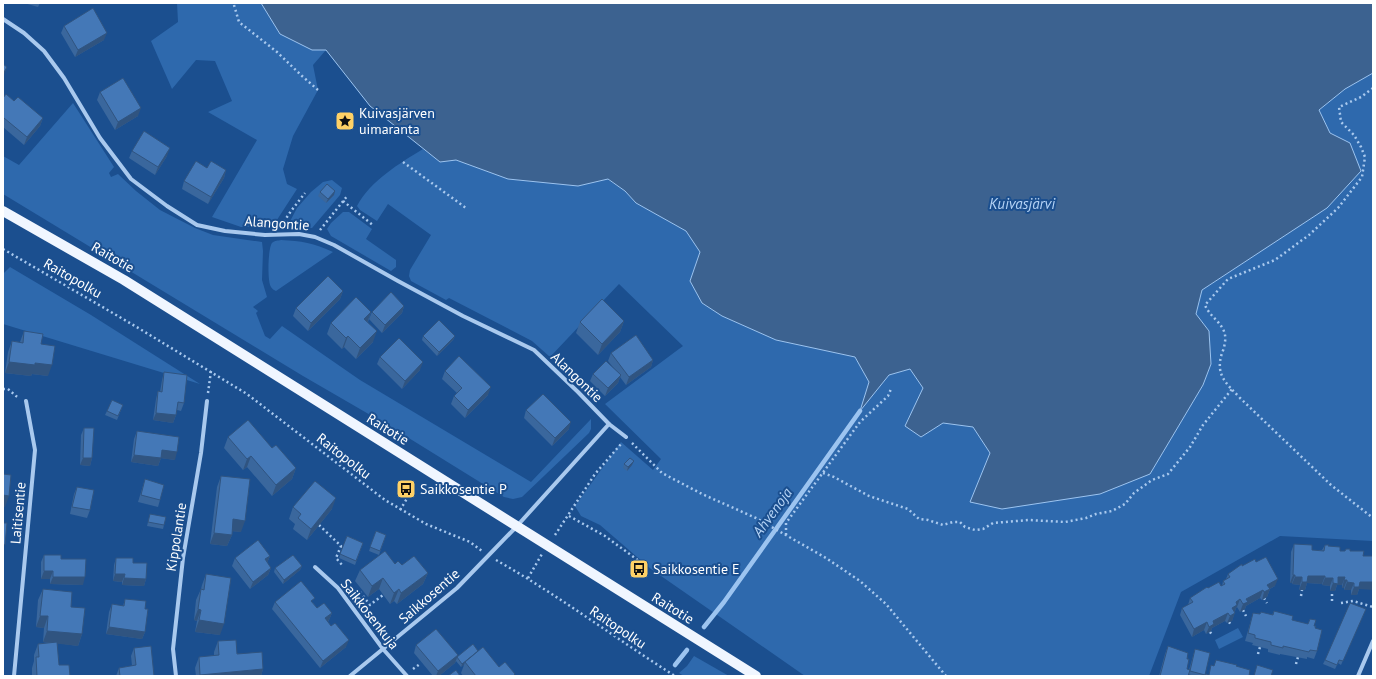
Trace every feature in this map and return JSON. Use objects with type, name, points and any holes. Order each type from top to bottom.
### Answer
[{"type":"main road","name":"Raitotie","points":[[3,212],[124,280],[756,676]]},
{"type":"street","name":"Alangontie","points":[[3,19],[24,32],[44,51],[64,78],[100,138],[130,179],[167,206],[197,225],[225,231],[266,235],[299,234],[315,237],[334,245],[463,316],[534,350],[609,424],[626,437]]},
{"type":"street","name":"Laitisentie","points":[[14,676],[35,450],[26,401]]},
{"type":"street","name":"Kippolantie","points":[[176,676],[173,649],[184,558],[201,453],[207,401]]},
{"type":"street","points":[[517,526],[609,424]]},
{"type":"street","name":"Saikkosentie","points":[[350,676],[457,588],[517,526]]},
{"type":"street","name":"Saikkosenkuja","points":[[315,568],[338,588],[383,649],[407,676]]},
{"type":"street","points":[[1358,676],[1373,641]]},
{"type":"path","points":[[234,5],[239,22],[277,52],[318,90]]},
{"type":"path","points":[[1373,88],[1361,97],[1339,107],[1341,122],[1354,135],[1365,157],[1362,177],[1357,184],[1338,208],[1309,235],[1275,260],[1228,279],[1205,305],[1208,312],[1220,325],[1225,336],[1223,350],[1219,361],[1220,372],[1232,389],[1331,484],[1373,518]]},
{"type":"path","points":[[403,162],[466,208]]},
{"type":"path","points":[[276,235],[291,211],[305,193]]},
{"type":"path","points":[[315,237],[326,220],[348,195]]},
{"type":"path","points":[[343,201],[374,226]]},
{"type":"path","name":"Raitopolku","points":[[3,249],[211,371],[247,394],[355,478],[400,510],[426,524],[470,542],[488,555],[528,578],[627,646],[675,676]]},
{"type":"path","points":[[207,401],[211,371]]},
{"type":"path","points":[[786,535],[786,523],[860,422],[888,396],[891,388]]},
{"type":"path","points":[[3,390],[8,389],[16,396],[26,401]]},
{"type":"path","points":[[822,473],[834,477],[869,496],[908,509],[919,519],[928,520],[943,525],[953,522],[960,522],[965,527],[975,530],[983,529],[993,524],[1029,520],[1065,522],[1086,518],[1112,510],[1125,504],[1134,493],[1152,480],[1168,474],[1190,447],[1203,425],[1232,389]]},
{"type":"path","points":[[528,578],[547,546],[569,516],[595,474],[626,437],[662,473],[702,494],[756,518],[826,558],[860,581],[886,604],[946,676]]},
{"type":"path","points":[[400,510],[411,492]]},
{"type":"path","points":[[569,516],[605,536],[639,561],[640,569]]},
{"type":"path","points":[[319,525],[341,546],[336,558],[343,566]]},
{"type":"path","points":[[1301,596],[1302,590]]},
{"type":"path","points":[[1332,591],[1332,601]]},
{"type":"path","points":[[360,592],[370,605],[383,595]]},
{"type":"path","points":[[1353,601],[1354,595]]},
{"type":"path","points":[[1264,598],[1267,603]]},
{"type":"path","points":[[1341,603],[1353,601],[1373,607]]},
{"type":"path","points":[[1242,610],[1246,616]]},
{"type":"path","points":[[1210,632],[1213,636]]},
{"type":"path","points":[[1258,654],[1260,647]]},
{"type":"path","points":[[1296,664],[1298,657]]},
{"type":"shaded area","points":[[177,3],[261,3],[280,34],[312,50],[326,50],[313,65],[318,90],[293,136],[283,169],[287,184],[297,189],[273,226],[241,227],[212,217],[257,140],[208,112],[232,101],[215,61],[196,60],[172,89],[151,41],[178,22]]},
{"type":"shaded area","points":[[1373,73],[1373,541],[1280,536],[1181,592],[1149,676],[805,676],[651,569],[600,525],[581,516],[575,506],[621,442],[653,470],[661,459],[605,404],[683,346],[619,284],[550,357],[532,341],[449,298],[446,300],[411,281],[409,276],[410,270],[431,235],[388,204],[377,221],[360,210],[357,206],[370,189],[386,173],[423,149],[440,162],[456,160],[508,179],[578,186],[607,179],[625,191],[636,203],[686,231],[700,252],[690,281],[702,303],[722,316],[776,340],[855,357],[869,382],[861,409],[889,375],[910,369],[923,388],[921,437],[943,423],[973,427],[990,453],[971,502],[1150,474],[1203,385],[1211,364],[1209,331],[1196,314],[1202,290],[1327,208],[1350,143],[1330,133],[1319,110],[1345,89]]},
{"type":"shaded area","points":[[73,103],[114,167],[109,173],[111,177],[118,174],[160,210],[195,228],[213,235],[262,242],[262,280],[267,297],[253,307],[258,311],[256,313],[265,336],[270,339],[282,326],[360,380],[531,482],[591,419],[591,429],[589,433],[522,497],[513,499],[504,497],[391,427],[303,376],[3,194],[3,156],[19,165]]},
{"type":"shaded area","points":[[332,180],[342,188],[340,195],[312,228],[287,227],[297,208],[311,192],[323,182]]},
{"type":"shaded area","points":[[343,212],[349,212],[372,229],[366,239],[396,260],[396,267],[391,271],[331,236],[327,229]]},
{"type":"shaded area","points":[[281,240],[320,246],[333,252],[276,291],[270,284],[269,258],[272,243]]},
{"type":"shaded area","points":[[10,267],[91,315],[200,384],[3,324],[3,274]]},
{"type":"shaded area","points":[[1238,628],[1243,637],[1219,649],[1215,640]]},
{"type":"shaded area","points":[[694,656],[729,676],[684,676],[679,673],[687,666]]},
{"type":"water","name":"Kuivasjärvi","points":[[261,3],[1373,3],[1373,73],[1345,89],[1319,110],[1330,133],[1350,143],[1361,171],[1327,208],[1202,290],[1196,314],[1209,331],[1211,364],[1203,385],[1150,474],[1100,494],[1002,509],[970,502],[990,453],[973,427],[943,423],[921,437],[905,426],[923,388],[910,369],[889,375],[860,411],[869,382],[855,357],[776,340],[722,316],[702,303],[690,281],[700,252],[686,231],[636,203],[625,191],[608,179],[578,186],[508,179],[456,160],[440,162],[370,106],[326,50],[312,50],[280,34]]},
{"type":"building","points":[[93,8],[107,33],[78,50],[64,26]]},
{"type":"building","points":[[3,64],[7,67],[3,74]]},
{"type":"building","points":[[123,78],[141,108],[118,122],[100,92]]},
{"type":"building","points":[[6,94],[14,101],[18,97],[43,118],[27,137],[4,118],[3,119],[3,98]]},
{"type":"building","points":[[144,131],[170,148],[158,167],[132,151]]},
{"type":"building","points":[[196,161],[207,168],[211,161],[226,170],[211,197],[184,181]]},
{"type":"building","points":[[327,184],[335,191],[328,199],[320,192]]},
{"type":"building","points":[[328,276],[343,291],[311,323],[296,308]]},
{"type":"building","points":[[391,292],[404,306],[385,325],[372,312]]},
{"type":"building","points":[[356,297],[371,312],[364,319],[377,331],[360,348],[348,336],[346,338],[331,323]]},
{"type":"building","points":[[602,299],[624,321],[602,344],[580,322]]},
{"type":"building","points":[[439,320],[455,336],[439,352],[423,336]]},
{"type":"building","points":[[24,331],[43,334],[41,344],[55,346],[52,365],[9,362],[12,341],[23,343]]},
{"type":"building","points":[[636,335],[653,360],[629,377],[611,353]]},
{"type":"building","points":[[399,338],[423,362],[405,381],[380,357]]},
{"type":"building","points":[[459,356],[491,387],[468,410],[454,396],[462,388],[445,371]]},
{"type":"building","points":[[606,361],[621,375],[608,388],[593,374]]},
{"type":"building","points":[[164,372],[187,375],[184,403],[178,402],[176,415],[156,413],[158,391],[162,392]]},
{"type":"building","points":[[543,394],[571,422],[555,438],[526,410]]},
{"type":"building","points":[[112,400],[123,405],[118,416],[107,411]]},
{"type":"building","points":[[248,420],[272,448],[276,445],[296,468],[276,485],[251,456],[247,459],[228,437]]},
{"type":"building","points":[[84,428],[94,428],[92,458],[83,458]]},
{"type":"building","points":[[137,431],[179,437],[177,452],[162,450],[161,458],[134,455]]},
{"type":"building","points":[[630,458],[634,461],[628,467],[624,464]]},
{"type":"building","points":[[3,474],[11,475],[9,496],[3,495]]},
{"type":"building","points":[[221,476],[250,479],[245,521],[233,519],[232,535],[214,533]]},
{"type":"building","points":[[145,479],[164,485],[160,500],[141,495]]},
{"type":"building","points":[[315,481],[336,498],[311,529],[298,518],[301,514],[293,507]]},
{"type":"building","points":[[77,487],[94,490],[90,510],[72,507]]},
{"type":"building","points":[[150,514],[166,517],[164,525],[148,522]]},
{"type":"building","points":[[3,523],[7,523],[5,545],[3,544]]},
{"type":"building","points":[[376,531],[386,535],[380,551],[370,547]]},
{"type":"building","points":[[347,536],[363,543],[356,561],[340,554]]},
{"type":"building","points":[[258,540],[270,556],[265,559],[271,568],[253,582],[235,558]]},
{"type":"building","points":[[1294,544],[1312,545],[1312,550],[1324,551],[1325,545],[1329,545],[1328,546],[1340,547],[1340,551],[1350,549],[1350,551],[1364,551],[1363,556],[1373,556],[1373,582],[1360,582],[1359,587],[1354,587],[1354,583],[1344,580],[1345,577],[1338,577],[1338,584],[1333,583],[1333,578],[1325,578],[1325,576],[1308,576],[1307,582],[1302,582],[1302,577],[1295,577],[1295,575],[1293,575]]},
{"type":"building","points":[[385,551],[395,564],[398,561],[402,565],[414,556],[428,573],[401,593],[399,589],[394,593],[383,578],[372,586],[360,570]]},
{"type":"building","points":[[44,555],[61,555],[61,559],[86,559],[85,577],[53,577],[53,571],[44,571]]},
{"type":"building","points":[[293,555],[302,566],[284,580],[275,568]]},
{"type":"building","points":[[1266,557],[1278,579],[1267,585],[1270,589],[1264,592],[1263,590],[1246,599],[1248,602],[1243,604],[1240,599],[1236,602],[1237,605],[1232,608],[1235,613],[1230,616],[1228,613],[1213,621],[1214,624],[1209,627],[1207,622],[1194,629],[1182,608],[1193,602],[1190,598],[1207,587],[1208,588],[1219,582],[1221,586],[1225,584],[1223,581],[1230,577],[1228,574],[1242,564],[1242,566],[1255,559],[1256,562]]},
{"type":"building","points":[[116,558],[133,558],[133,563],[147,563],[146,579],[124,578],[125,574],[115,574]]},
{"type":"building","points":[[206,574],[231,578],[224,624],[199,620],[201,610],[198,609],[201,589],[204,590]]},
{"type":"building","points":[[301,581],[315,598],[311,601],[317,608],[324,603],[332,613],[325,618],[331,626],[335,623],[349,640],[323,661],[275,602]]},
{"type":"building","points":[[43,589],[72,592],[71,607],[85,608],[82,634],[47,631],[48,616],[40,616]]},
{"type":"building","points":[[125,599],[146,601],[145,609],[148,609],[145,632],[109,627],[112,604],[124,606]]},
{"type":"building","points":[[1350,603],[1366,609],[1343,661],[1339,660],[1337,665],[1325,660]]},
{"type":"building","points":[[1274,611],[1293,616],[1292,620],[1308,624],[1310,619],[1316,620],[1314,626],[1316,626],[1315,628],[1322,630],[1317,651],[1310,650],[1309,652],[1271,645],[1271,642],[1255,638],[1255,635],[1248,633],[1253,613],[1260,614],[1261,612],[1273,615]]},
{"type":"building","points":[[436,629],[458,655],[438,671],[416,645]]},
{"type":"building","points":[[236,640],[237,654],[262,652],[263,669],[200,675],[199,657],[219,655],[218,641]]},
{"type":"building","points":[[57,642],[59,665],[69,665],[70,676],[37,676],[36,657],[39,657],[38,644]]},
{"type":"building","points":[[473,644],[478,651],[462,664],[457,657]]},
{"type":"building","points":[[151,646],[154,676],[120,676],[119,668],[136,665],[134,648]]},
{"type":"building","points":[[1168,646],[1188,653],[1187,659],[1189,659],[1187,669],[1190,670],[1188,676],[1160,676]]},
{"type":"building","points":[[483,647],[499,667],[505,662],[515,674],[513,676],[476,676],[465,662]]},
{"type":"building","points":[[1195,649],[1210,653],[1205,675],[1190,671]]},
{"type":"building","points":[[1216,660],[1250,670],[1249,676],[1205,676],[1206,674],[1209,675],[1211,665],[1214,666]]},
{"type":"building","points":[[1257,665],[1273,670],[1271,676],[1254,676]]},
{"type":"building","points":[[456,670],[460,676],[448,676]]},
{"type":"waterway","name":"Ahvenoja","points":[[704,627],[724,602],[860,411]]},
{"type":"waterway","name":"Ahvenoja","points":[[675,665],[687,650]]},
{"type":"place","name":"Kuivasjärven uimaranta","points":[[345,121]]},
{"type":"place","name":"Saikkosentie P","points":[[406,489]]},
{"type":"place","name":"Saikkosentie E","points":[[639,569]]}]
